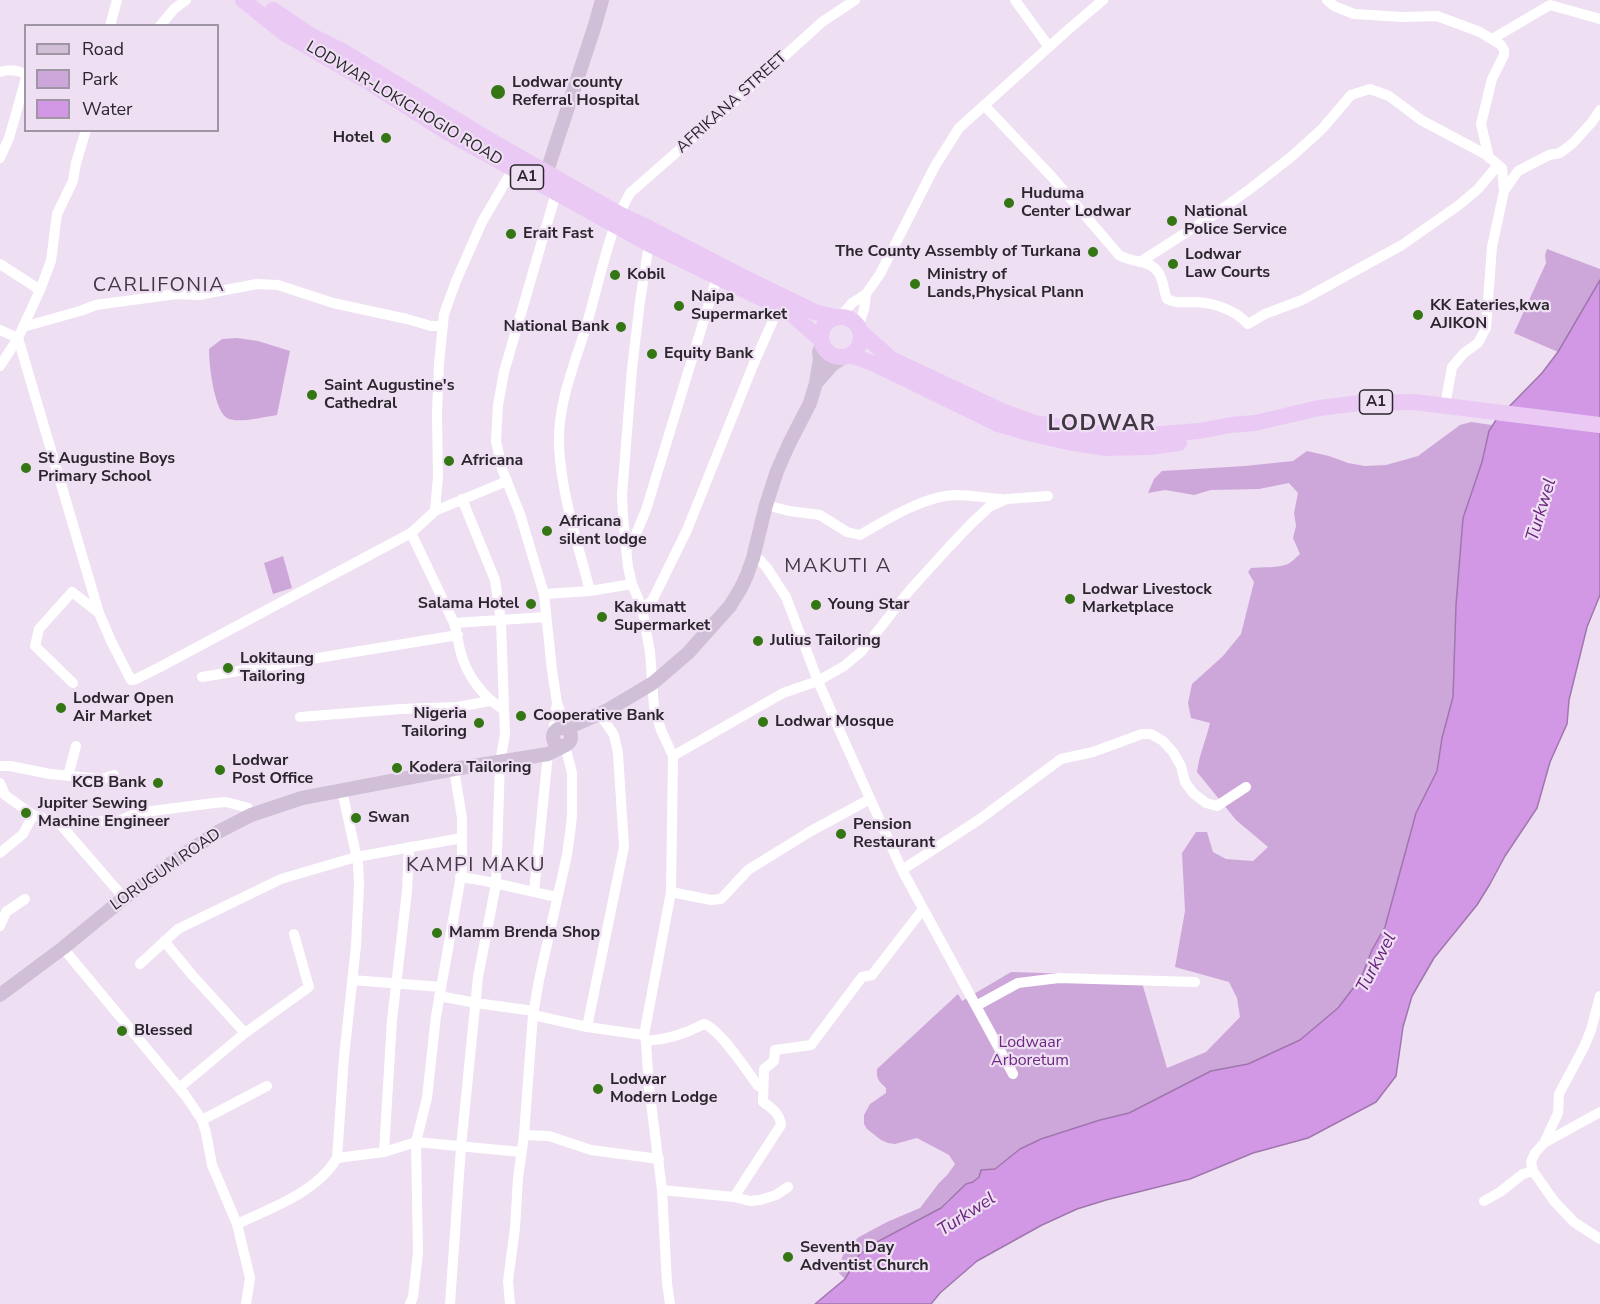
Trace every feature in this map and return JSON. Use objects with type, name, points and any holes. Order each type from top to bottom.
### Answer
[{"type":"highway","name":"LODWAR-LOKICHOGIO ROAD","points":[[243,0],[285,33],[367,81],[445,131],[556,193],[617,220],[647,227],[815,312],[837,317]]},
{"type":"highway","name":"LODWAR-LOKICHOGIO ROAD","points":[[259,0],[310,35],[344,52],[493,142],[547,171],[649,244],[788,311],[821,342]]},
{"type":"highway","name":"A1","points":[[837,317],[848,317],[854,321],[891,359],[1002,411],[1035,423],[1109,435],[1161,434],[1255,423],[1319,408],[1360,403],[1413,402],[1600,425]]},
{"type":"highway","points":[[821,342],[820,332],[823,326],[837,317]]},
{"type":"highway","points":[[847,356],[859,346],[860,329]]},
{"type":"highway","name":"A1","points":[[821,342],[831,355],[847,356],[875,364],[998,424],[1068,442],[1106,448],[1150,447],[1212,438],[1255,423]]},
{"type":"main road","points":[[547,171],[602,0]]},
{"type":"main road","points":[[530,756],[561,741],[653,683],[688,653],[724,612],[741,588],[753,558],[777,471],[810,404],[816,383],[821,342]]},
{"type":"main road","points":[[816,383],[832,365],[847,356]]},
{"type":"main road","points":[[548,754],[561,741],[561,728],[567,728],[603,714]]},
{"type":"main road","name":"LORUGUM ROAD","points":[[0,995],[195,846],[252,815],[302,798],[548,754]]},
{"type":"street","points":[[111,24],[117,0]]},
{"type":"street","points":[[162,24],[174,9],[186,0]]},
{"type":"street","name":"AFRIKANA STREET","points":[[590,591],[562,479],[560,426],[562,404],[617,220],[630,193],[822,22],[855,0]]},
{"type":"street","points":[[1015,0],[1049,47]]},
{"type":"street","points":[[837,317],[866,294],[880,274],[935,166],[959,128],[1103,0]]},
{"type":"street","points":[[984,105],[1052,177],[1119,255],[1125,259],[1152,266],[1158,272],[1167,299],[1177,303],[1200,303],[1227,309],[1248,324],[1265,314],[1302,300],[1402,245],[1478,189],[1494,161],[1481,124],[1492,79],[1503,58],[1504,52],[1501,45],[1473,29],[1437,16],[1403,17],[1354,14],[1334,6],[1327,0]]},
{"type":"street","points":[[1492,39],[1550,6],[1600,19]]},
{"type":"street","points":[[0,72],[15,70],[24,73]]},
{"type":"street","points":[[0,158],[9,138],[24,85]]},
{"type":"street","points":[[1140,262],[1250,189],[1322,129],[1351,96],[1370,89],[1389,96],[1421,120],[1485,154],[1502,168],[1504,191],[1492,247],[1486,328],[1478,343],[1464,353],[1452,367],[1444,406]]},
{"type":"street","points":[[1504,191],[1518,171],[1549,155],[1560,153],[1573,143],[1600,110]]},
{"type":"street","points":[[0,366],[18,338],[51,261],[57,214],[73,181],[85,132]]},
{"type":"street","points":[[435,511],[442,326],[448,300],[467,254],[490,207],[513,169]]},
{"type":"street","points":[[556,193],[504,372],[498,405],[496,441],[544,594],[557,703],[567,728]]},
{"type":"street","points":[[649,244],[640,301],[622,495],[626,549],[632,584],[642,608],[650,652],[654,707],[673,756],[671,892],[645,1038],[662,1190],[670,1304]]},
{"type":"street","points":[[0,264],[40,290]]},
{"type":"street","points":[[626,549],[633,542],[646,510],[717,278]]},
{"type":"street","points":[[23,327],[96,305],[176,294],[200,295],[257,284],[278,285],[333,303],[407,319],[431,327],[442,326]]},
{"type":"street","points":[[860,329],[866,294]]},
{"type":"street","points":[[642,608],[652,601],[687,530],[779,307]]},
{"type":"street","points":[[0,330],[18,338],[99,613],[129,679],[133,680],[411,533],[435,511],[507,481]]},
{"type":"street","points":[[766,506],[820,515],[847,532],[860,535],[905,510],[942,497],[952,495],[1007,499],[1048,496]]},
{"type":"street","points":[[450,1304],[461,1147],[478,977],[496,884],[500,763],[505,734],[501,621],[495,580],[462,499]]},
{"type":"street","points":[[673,756],[783,693],[818,681],[844,666],[861,652],[910,590],[969,525],[989,507],[1007,499]]},
{"type":"street","points":[[411,533],[454,623],[470,676],[490,701],[504,710]]},
{"type":"street","points":[[753,558],[760,560],[767,568],[786,597],[818,681],[902,870],[1013,1074]]},
{"type":"street","points":[[544,594],[590,591],[632,584]]},
{"type":"street","points":[[74,683],[35,645],[39,629],[72,592],[99,613]]},
{"type":"street","points":[[454,623],[546,617]]},
{"type":"street","points":[[202,677],[458,635]]},
{"type":"street","points":[[300,717],[457,707],[490,701]]},
{"type":"street","points":[[510,1304],[508,1281],[524,1135],[533,1013],[567,855],[572,816],[572,773],[554,719],[557,703]]},
{"type":"street","points":[[587,1027],[624,847],[618,753],[614,735],[603,714]]},
{"type":"street","points":[[902,870],[980,819],[1061,759],[1093,752],[1142,734],[1152,734],[1163,741],[1181,766],[1189,788],[1206,803],[1217,806],[1246,788]]},
{"type":"street","points":[[68,776],[76,746]]},
{"type":"street","points":[[534,892],[548,754]]},
{"type":"street","points":[[0,766],[102,779],[114,775]]},
{"type":"street","points":[[410,1304],[413,1297],[418,1253],[416,1142],[427,1098],[440,991],[460,877],[462,818],[453,770]]},
{"type":"street","points":[[0,783],[5,795],[33,815],[60,824],[81,821],[118,821],[137,813],[226,802],[248,808],[252,815]]},
{"type":"street","points":[[237,1224],[273,1208],[319,1181],[337,1158],[344,1057],[356,946],[359,885],[358,863],[342,791]]},
{"type":"street","points":[[671,892],[711,900],[721,899],[748,870],[811,831],[870,799]]},
{"type":"street","points":[[0,853],[23,834],[33,815]]},
{"type":"street","points":[[60,824],[124,898]]},
{"type":"street","points":[[140,964],[178,929],[282,879],[356,857],[462,838]]},
{"type":"street","points":[[384,1152],[392,1020],[407,891],[409,847]]},
{"type":"street","points":[[460,877],[481,879],[557,897]]},
{"type":"street","points":[[0,926],[6,912],[25,899]]},
{"type":"street","points":[[734,1197],[781,1125],[774,1110],[763,1102],[764,1070],[774,1061],[775,1050],[811,1046],[862,977],[872,975],[923,909]]},
{"type":"street","points":[[179,1088],[245,1033],[309,987],[294,934]]},
{"type":"street","points":[[164,942],[245,1033]]},
{"type":"street","points":[[63,948],[179,1088],[202,1120],[212,1165],[237,1224],[250,1278],[246,1304]]},
{"type":"street","points":[[976,1006],[1018,983],[1059,978],[1195,982]]},
{"type":"street","points":[[352,980],[397,982],[440,991],[476,1003],[645,1038],[664,1040],[704,1024],[711,1026],[758,1086]]},
{"type":"street","points":[[1600,996],[1591,1030],[1559,1094],[1558,1113],[1544,1143],[1530,1162],[1533,1171],[1554,1201],[1574,1222],[1600,1238]]},
{"type":"street","points":[[202,1120],[267,1086]]},
{"type":"street","points":[[1544,1143],[1600,1112]]},
{"type":"street","points":[[524,1135],[549,1136],[591,1150],[659,1159]]},
{"type":"street","points":[[337,1158],[384,1152],[416,1142],[521,1152]]},
{"type":"street","points":[[1484,1201],[1523,1174],[1533,1171]]},
{"type":"street","points":[[662,1190],[734,1197],[750,1201],[776,1195],[788,1187]]},
{"type":"green space","points":[[1547,249],[1600,269],[1600,280],[1558,352],[1514,333],[1546,263]]},
{"type":"green space","points":[[237,338],[258,341],[290,351],[277,415],[234,420],[224,415],[220,408],[213,388],[209,349],[222,339]]},
{"type":"green space","name":"Lodwaar Arboretum","points":[[1471,422],[1492,425],[1463,518],[1456,605],[1453,697],[1442,738],[1437,771],[1416,813],[1385,927],[1372,950],[1361,978],[1338,1008],[1300,1040],[1248,1064],[1184,1085],[1129,1113],[1041,1139],[1020,1149],[995,1169],[989,1170],[948,1200],[941,1208],[905,1226],[859,1255],[845,1279],[838,1270],[845,1249],[859,1237],[920,1208],[955,1164],[949,1155],[917,1138],[895,1144],[881,1140],[867,1129],[864,1124],[864,1115],[870,1104],[886,1093],[886,1088],[878,1077],[877,1069],[958,994],[962,1001],[1011,972],[1140,976],[1167,1068],[1206,1052],[1240,1017],[1237,998],[1229,982],[1175,967],[1185,911],[1182,853],[1196,832],[1207,832],[1213,852],[1226,859],[1253,861],[1268,847],[1236,820],[1197,772],[1210,723],[1191,718],[1188,703],[1192,684],[1223,656],[1241,634],[1254,582],[1248,572],[1251,568],[1284,565],[1300,554],[1293,538],[1298,493],[1289,483],[1259,489],[1211,490],[1194,495],[1165,490],[1148,493],[1154,479],[1162,471],[1293,461],[1307,451],[1348,463],[1365,466],[1386,465],[1418,456],[1460,425]]},
{"type":"green space","points":[[283,556],[292,588],[273,594],[264,563]]},
{"type":"water","name":"Turkwel","points":[[1600,280],[1600,595],[1587,627],[1569,700],[1567,724],[1550,762],[1537,808],[1505,856],[1477,905],[1434,958],[1412,996],[1403,1027],[1396,1076],[1376,1102],[1308,1138],[1253,1153],[1190,1179],[1077,1209],[1042,1225],[977,1261],[940,1293],[931,1304],[815,1304],[845,1279],[859,1255],[877,1242],[941,1208],[966,1184],[979,1177],[981,1170],[995,1169],[1020,1149],[1041,1139],[1129,1113],[1211,1071],[1248,1064],[1300,1040],[1338,1008],[1361,978],[1372,950],[1385,927],[1416,813],[1437,771],[1442,738],[1453,697],[1456,605],[1463,518],[1482,462],[1489,431],[1496,420],[1542,373],[1558,352]]},
{"type":"place","name":"Lodwar county Referral Hospital","points":[[498,92]]},
{"type":"place","name":"Hotel","points":[[386,138]]},
{"type":"place","name":"Huduma Center Lodwar","points":[[1009,203]]},
{"type":"place","name":"National Police Service","points":[[1172,221]]},
{"type":"place","name":"Erait Fast","points":[[511,234]]},
{"type":"place","name":"The County Assembly of Turkana","points":[[1093,252]]},
{"type":"place","name":"Lodwar Law Courts","points":[[1173,264]]},
{"type":"place","name":"Kobil","points":[[615,275]]},
{"type":"place","name":"Ministry of Lands,Physical Plann","points":[[915,284]]},
{"type":"place","name":"Naipa Supermarket","points":[[679,306]]},
{"type":"place","name":"KK Eateries,kwa AJIKON","points":[[1418,315]]},
{"type":"place","name":"National Bank","points":[[621,327]]},
{"type":"place","name":"Equity Bank","points":[[652,354]]},
{"type":"place","name":"Saint Augustine's Cathedral","points":[[312,395]]},
{"type":"place","name":"Africana","points":[[449,461]]},
{"type":"place","name":"St Augustine Boys Primary School","points":[[26,468]]},
{"type":"place","name":"Africana silent lodge","points":[[547,531]]},
{"type":"place","name":"Lodwar Livestock Marketplace","points":[[1070,599]]},
{"type":"place","name":"Salama Hotel","points":[[531,604]]},
{"type":"place","name":"Young Star","points":[[816,605]]},
{"type":"place","name":"Kakumatt Supermarket","points":[[602,617]]},
{"type":"place","name":"Julius Tailoring","points":[[758,641]]},
{"type":"place","name":"Lokitaung Tailoring","points":[[228,668]]},
{"type":"place","name":"Lodwar Open Air Market","points":[[61,708]]},
{"type":"place","name":"Cooperative Bank","points":[[521,716]]},
{"type":"place","name":"Lodwar Mosque","points":[[763,722]]},
{"type":"place","name":"Nigeria Tailoring","points":[[479,723]]},
{"type":"place","name":"Kodera Tailoring","points":[[397,768]]},
{"type":"place","name":"Lodwar Post Office","points":[[220,770]]},
{"type":"place","name":"KCB Bank","points":[[158,783]]},
{"type":"place","name":"Jupiter Sewing Machine Engineer","points":[[26,813]]},
{"type":"place","name":"Swan","points":[[356,818]]},
{"type":"place","name":"Pension Restaurant","points":[[841,834]]},
{"type":"place","name":"Mamm Brenda Shop","points":[[437,933]]},
{"type":"place","name":"Blessed","points":[[122,1031]]},
{"type":"place","name":"Lodwar Modern Lodge","points":[[598,1089]]},
{"type":"place","name":"Seventh Day Adventist Church","points":[[788,1257]]},
{"type":"district","name":"CARLIFONIA","points":[[159,286]]},
{"type":"district","name":"LODWAR","points":[[1102,425]]},
{"type":"district","name":"MAKUTI A","points":[[838,567]]},
{"type":"district","name":"KAMPI MAKU","points":[[476,866]]}]
